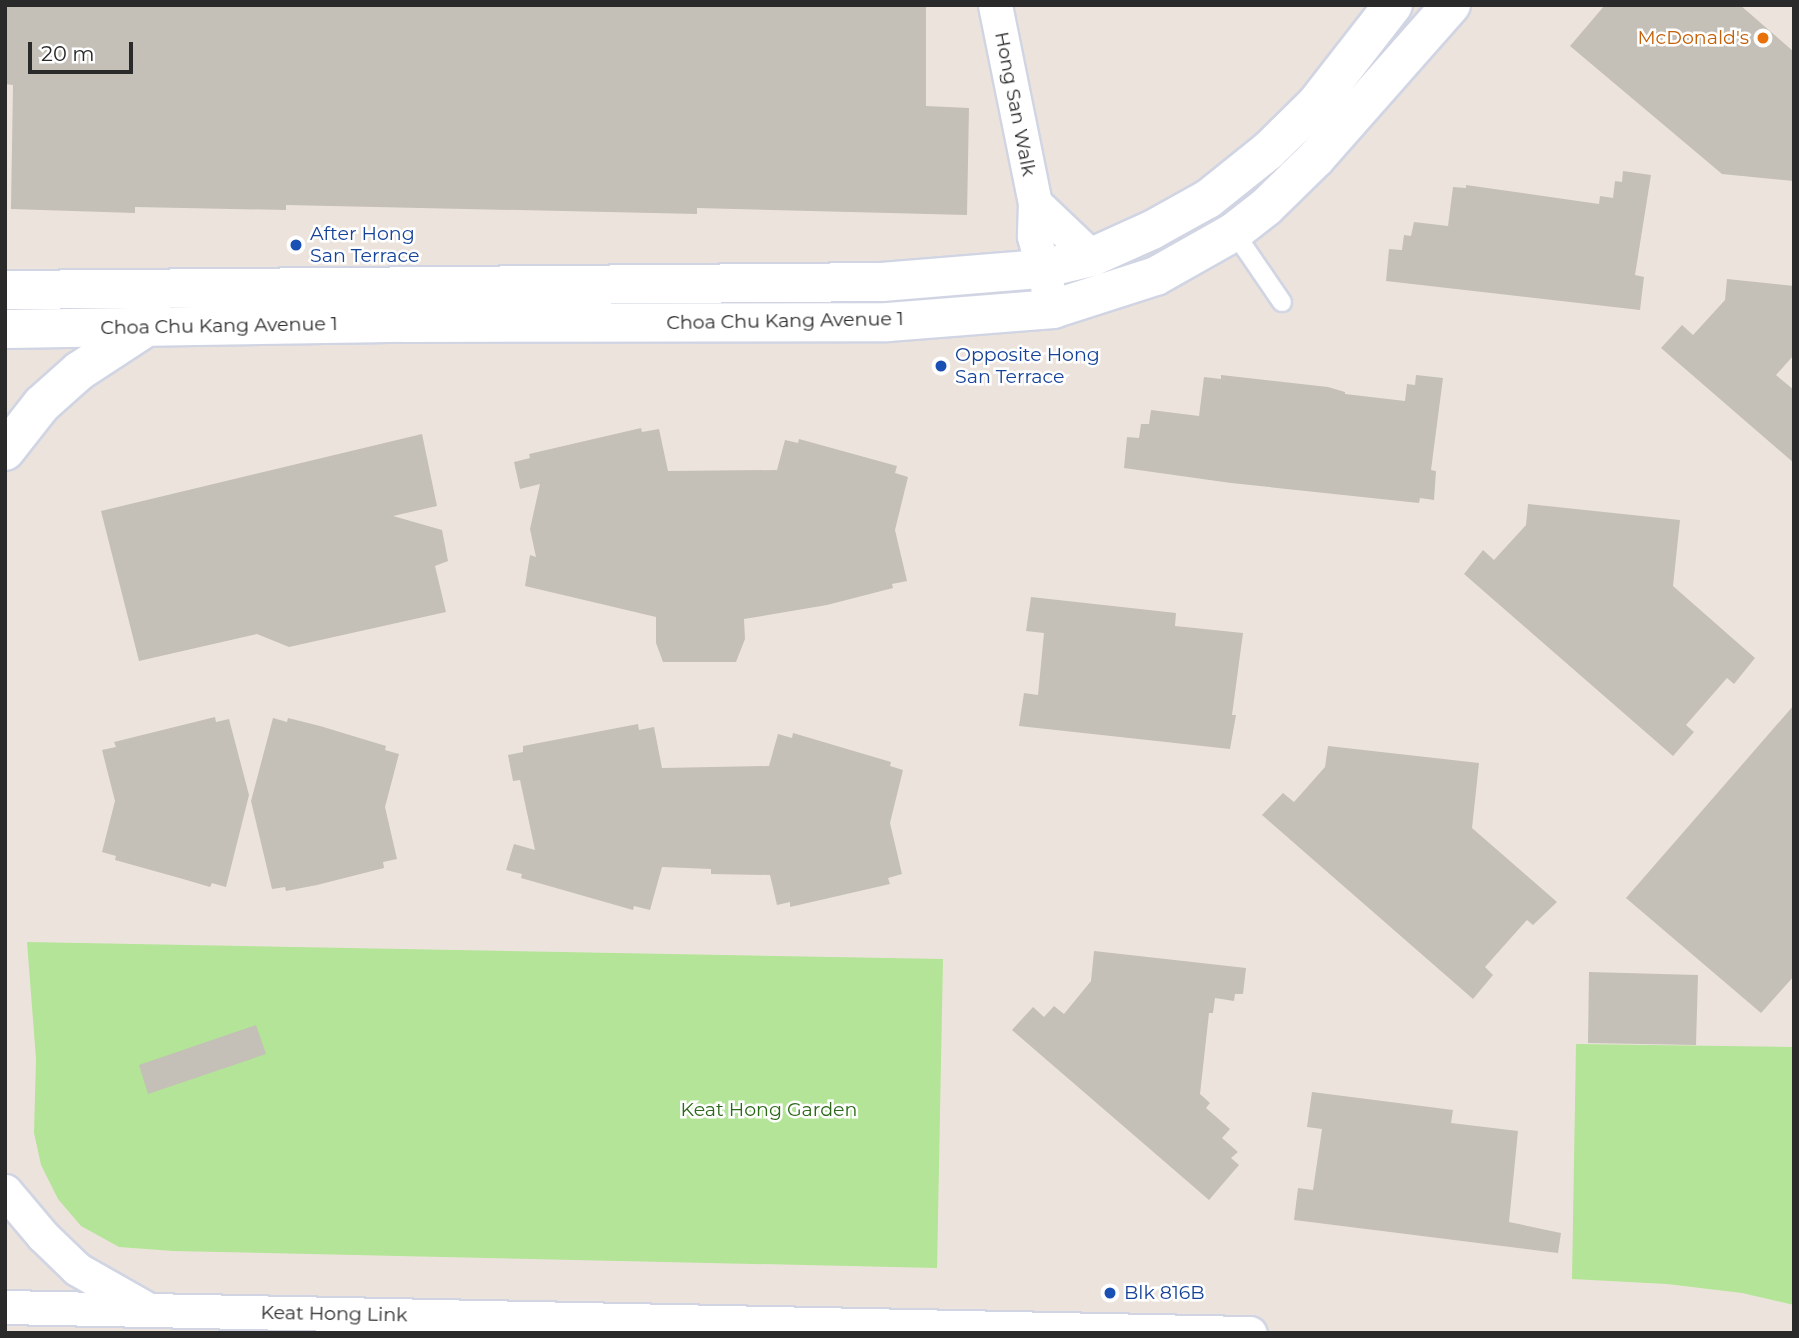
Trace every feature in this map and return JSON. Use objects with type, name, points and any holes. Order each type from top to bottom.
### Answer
[{"type":"street","name":"Hong San Walk","points":[[995,5],[1035,203],[1034,236],[1053,309]]},
{"type":"street","name":"Choa Chu Kang Avenue 1","points":[[5,290],[882,282],[1041,268],[1092,257],[1152,230],[1208,199],[1268,151],[1316,104],[1392,5]]},
{"type":"street","name":"Choa Chu Kang Avenue 1","points":[[5,329],[405,323],[888,322],[1053,309],[1156,276],[1234,232],[1266,207],[1316,158],[1451,5]]},
{"type":"street","name":"Hong San Walk","points":[[1035,203],[1092,257]]},
{"type":"street","points":[[5,451],[42,404],[79,371],[145,328]]},
{"type":"street","points":[[5,1191],[43,1236],[77,1269],[149,1310]]},
{"type":"street","name":"Keat Hong Link","points":[[5,1307],[1250,1333]]},
{"type":"lane","points":[[1234,232],[1282,302]]},
{"type":"green space","name":"Keat Hong Garden","points":[[27,942],[943,959],[937,1268],[173,1251],[119,1247],[81,1226],[58,1199],[41,1165],[34,1133],[36,1059]]},
{"type":"green space","points":[[1576,1044],[1794,1047],[1794,1305],[1742,1293],[1667,1284],[1572,1279]]},
{"type":"building","points":[[5,5],[926,5],[926,106],[969,108],[967,215],[697,208],[697,214],[286,205],[286,210],[135,207],[135,213],[11,209],[13,85],[5,84]]},
{"type":"building","points":[[1605,5],[1740,5],[1794,52],[1794,181],[1722,174],[1570,46]]},
{"type":"building","points":[[1623,171],[1651,175],[1635,275],[1644,277],[1640,310],[1386,281],[1389,249],[1402,250],[1404,235],[1411,236],[1414,222],[1448,226],[1453,187],[1466,188],[1466,185],[1599,204],[1600,196],[1613,198],[1615,181],[1622,182]]},
{"type":"building","points":[[1727,279],[1794,286],[1794,355],[1776,375],[1794,390],[1794,463],[1661,348],[1682,325],[1693,335],[1725,300]]},
{"type":"building","points":[[1221,375],[1328,387],[1345,394],[1405,401],[1407,384],[1415,385],[1416,375],[1443,378],[1431,470],[1436,471],[1434,500],[1420,498],[1419,503],[1231,483],[1124,468],[1127,437],[1139,438],[1141,424],[1149,424],[1151,410],[1199,416],[1204,377],[1221,379]]},
{"type":"building","points":[[641,428],[642,432],[659,429],[668,471],[777,470],[785,440],[798,443],[799,439],[897,466],[895,473],[908,477],[895,530],[907,581],[892,584],[893,588],[827,605],[744,619],[745,639],[736,662],[663,662],[656,643],[656,617],[525,586],[530,555],[536,557],[530,529],[540,484],[520,489],[514,462],[530,458],[529,454]]},
{"type":"building","points":[[422,434],[437,506],[393,516],[442,530],[448,561],[435,566],[446,612],[289,647],[257,634],[139,661],[101,511]]},
{"type":"building","points":[[1528,504],[1680,520],[1673,586],[1755,658],[1734,684],[1727,678],[1686,725],[1694,732],[1673,756],[1464,574],[1483,550],[1494,560],[1526,525]]},
{"type":"building","points":[[1031,597],[1176,613],[1175,626],[1243,633],[1232,715],[1236,715],[1230,749],[1019,726],[1024,693],[1038,695],[1044,633],[1026,631]]},
{"type":"building","points":[[1794,705],[1794,976],[1761,1013],[1626,898]]},
{"type":"building","points":[[215,717],[216,722],[229,719],[249,795],[226,887],[212,883],[210,887],[115,860],[116,856],[102,852],[115,801],[102,750],[116,747],[114,742]]},
{"type":"building","points":[[273,718],[287,722],[288,718],[320,726],[386,746],[385,750],[399,754],[385,807],[397,859],[383,862],[384,868],[317,885],[286,891],[285,887],[272,889],[251,801]]},
{"type":"building","points":[[638,724],[639,730],[654,727],[662,768],[769,766],[778,734],[792,738],[793,733],[891,762],[890,766],[903,770],[890,823],[902,874],[888,878],[890,884],[790,907],[790,902],[777,905],[770,875],[711,874],[711,869],[662,867],[650,910],[634,906],[633,910],[521,878],[522,874],[506,870],[514,844],[535,850],[520,780],[513,781],[508,755],[523,752],[523,746]]},
{"type":"building","points":[[1328,746],[1479,763],[1472,828],[1557,902],[1533,925],[1527,920],[1485,967],[1493,975],[1473,999],[1262,815],[1283,793],[1294,802],[1325,767]]},
{"type":"building","points":[[1094,951],[1246,968],[1243,994],[1235,994],[1234,1001],[1215,998],[1213,1013],[1209,1013],[1200,1094],[1210,1103],[1206,1108],[1230,1129],[1222,1138],[1238,1152],[1231,1158],[1239,1165],[1209,1200],[1012,1030],[1033,1007],[1044,1017],[1054,1006],[1064,1014],[1091,981]]},
{"type":"building","points":[[1589,972],[1698,975],[1696,1045],[1588,1043]]},
{"type":"building","points":[[256,1025],[266,1054],[148,1094],[139,1065]]},
{"type":"building","points":[[1312,1092],[1453,1110],[1451,1123],[1518,1131],[1509,1222],[1561,1233],[1558,1253],[1294,1220],[1298,1188],[1313,1190],[1322,1129],[1307,1127]]},
{"type":"place","name":"McDonald's","points":[[1763,38]]},
{"type":"place","name":"After Hong San Terrace","points":[[296,245]]},
{"type":"place","name":"Opposite Hong San Terrace","points":[[941,366]]},
{"type":"place","name":"Blk 816B","points":[[1110,1293]]}]
